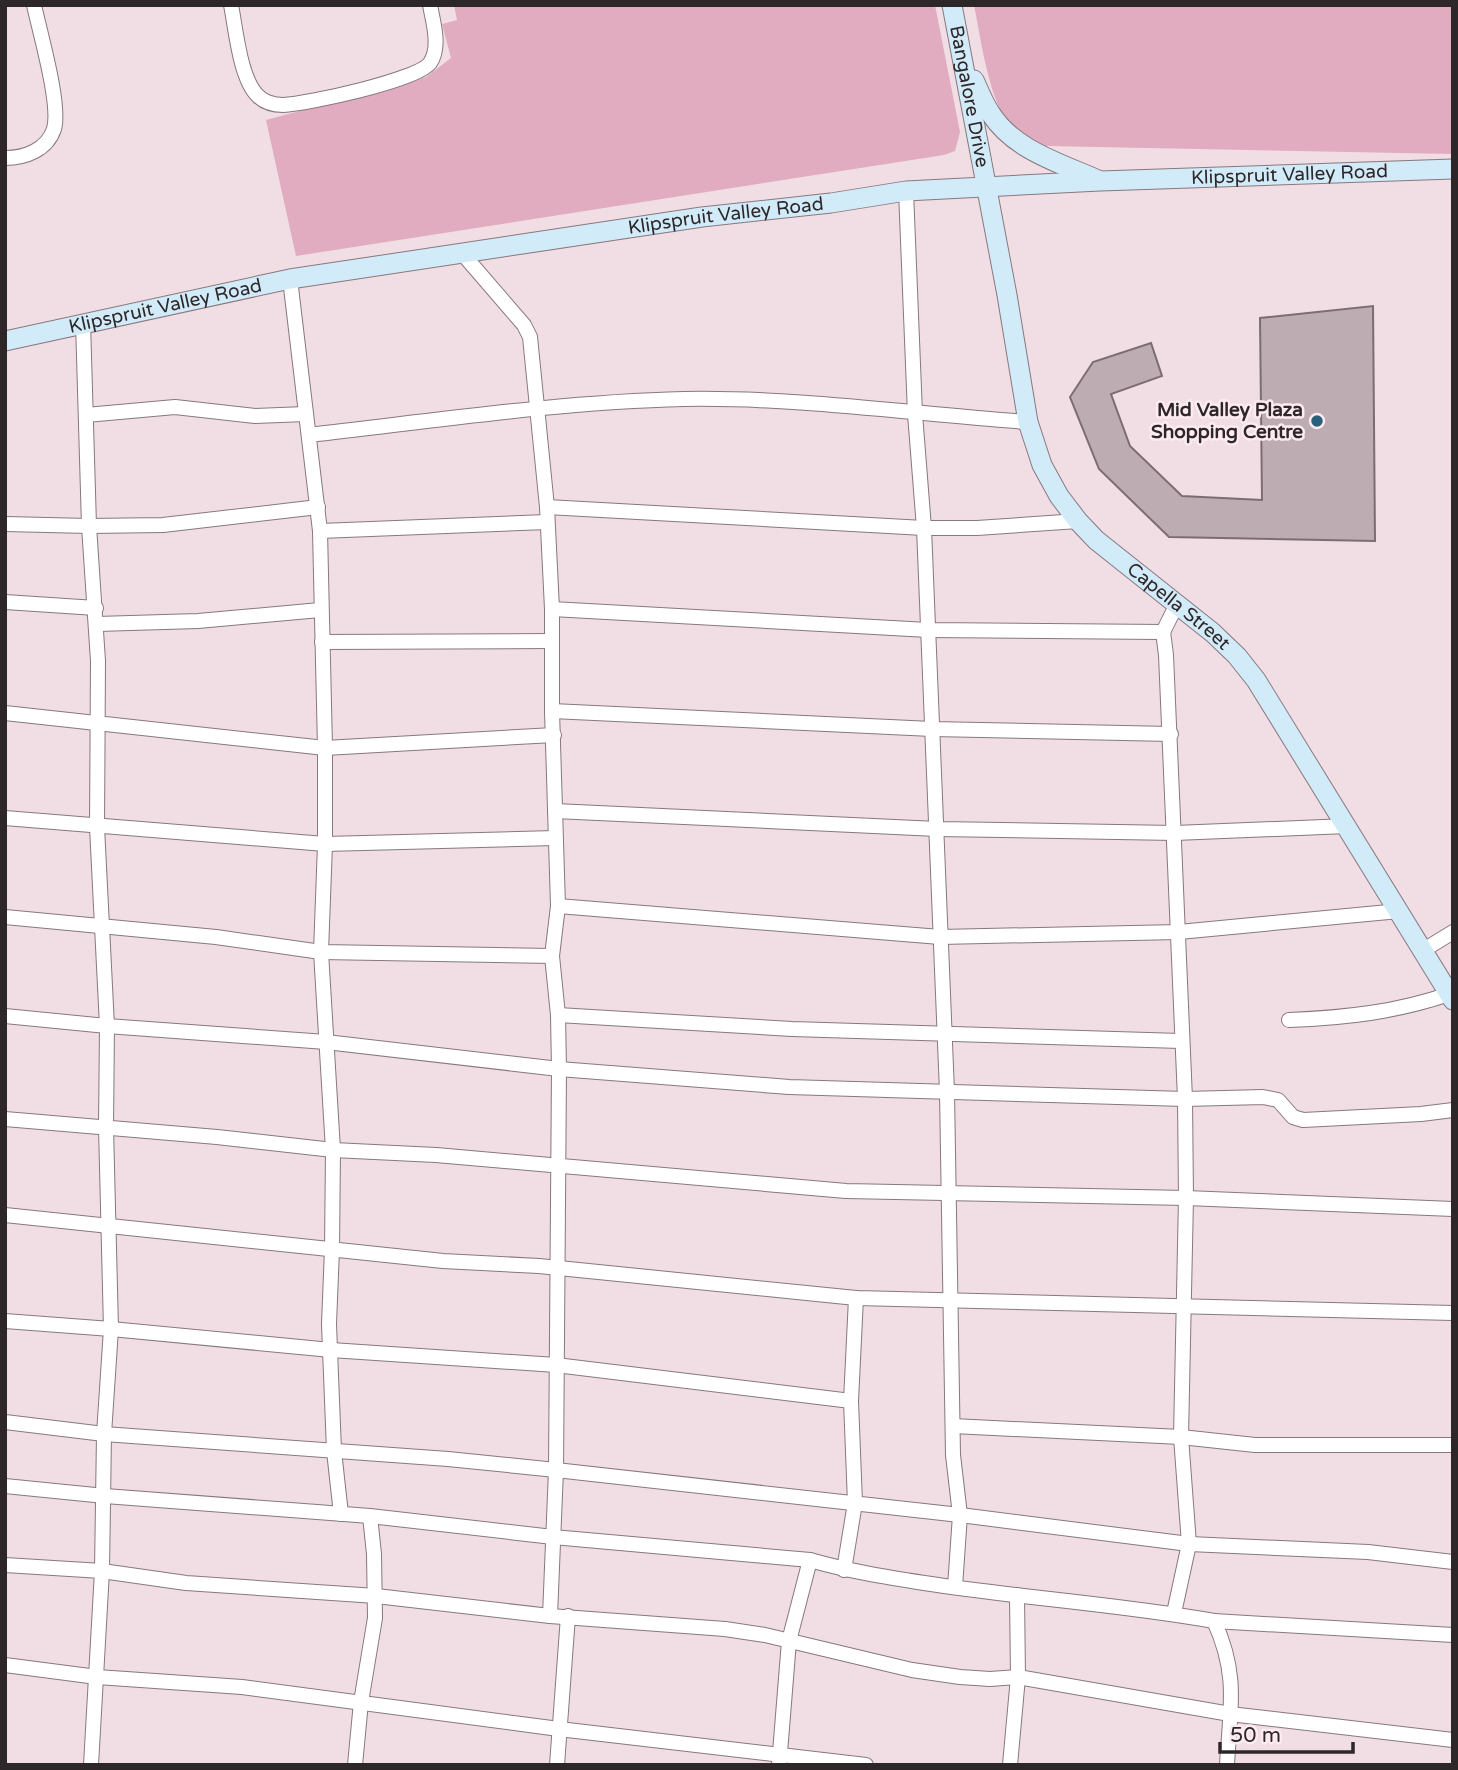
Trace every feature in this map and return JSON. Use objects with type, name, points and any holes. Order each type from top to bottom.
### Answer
[{"type":"main road","name":"Bangalore Drive","points":[[952,5],[986,189]]},
{"type":"main road","points":[[962,57],[990,114],[1012,138],[1037,153],[1100,181]]},
{"type":"main road","name":"Klipspruit Valley Road","points":[[5,341],[290,279],[702,217],[831,203],[906,191],[986,189],[1100,181],[1453,169]]},
{"type":"main road","name":"Capella Street","points":[[986,189],[1028,422],[1047,476],[1077,521],[1096,540],[1237,656],[1256,680],[1451,997]]},
{"type":"street","points":[[5,158],[26,156],[37,150],[47,142],[53,131],[54,100],[34,5]]},
{"type":"street","points":[[231,5],[250,85],[261,99],[281,105],[307,102],[405,78],[422,70],[430,64],[436,47],[430,5]]},
{"type":"street","points":[[906,191],[915,414],[924,528],[947,1092],[953,1455],[960,1515],[956,1587]]},
{"type":"street","points":[[461,252],[517,317],[530,337],[539,408],[547,515],[552,609],[558,906],[552,956],[558,1015],[559,1069],[556,1470],[550,1616]]},
{"type":"street","points":[[290,279],[320,531],[326,844],[321,952],[333,1150],[329,1324],[334,1451],[341,1514]]},
{"type":"street","points":[[83,322],[89,526],[97,624],[97,827],[107,1026],[106,1127],[111,1329],[104,1434],[105,1496],[91,1765]]},
{"type":"street","points":[[309,435],[539,408],[683,400],[776,401],[1028,422]]},
{"type":"street","points":[[86,415],[176,407],[254,416],[306,414]]},
{"type":"street","points":[[5,524],[163,525],[318,507]]},
{"type":"street","points":[[320,531],[547,515],[924,528],[977,528],[1077,521]]},
{"type":"street","points":[[5,602],[96,608]]},
{"type":"street","points":[[1174,1613],[1189,1544],[1181,1437],[1186,1198],[1185,1099],[1171,734],[1163,632],[1177,604]]},
{"type":"street","points":[[552,609],[928,630],[1163,632]]},
{"type":"street","points":[[97,624],[198,621],[320,610]]},
{"type":"street","points":[[322,642],[552,641]]},
{"type":"street","points":[[552,711],[932,729],[1171,734]]},
{"type":"street","points":[[5,713],[325,748],[554,735]]},
{"type":"street","points":[[555,811],[937,830],[1175,832],[1347,826]]},
{"type":"street","points":[[5,818],[326,844],[555,838]]},
{"type":"street","points":[[558,906],[940,937],[1178,932],[1399,911]]},
{"type":"street","points":[[5,917],[216,937],[321,952],[552,956]]},
{"type":"street","points":[[1422,951],[1453,932]]},
{"type":"street","points":[[1289,1020],[1380,1012],[1451,997]]},
{"type":"street","points":[[558,1015],[792,1029],[1181,1041]]},
{"type":"street","points":[[5,1016],[326,1042],[559,1069],[789,1087],[1185,1099],[1272,1099],[1282,1103],[1293,1116],[1303,1120],[1420,1115],[1453,1110]]},
{"type":"street","points":[[5,1118],[333,1150],[436,1155],[806,1188],[948,1195],[1186,1198],[1453,1209]]},
{"type":"street","points":[[5,1215],[443,1261],[557,1268],[856,1298],[1453,1313]]},
{"type":"street","points":[[844,1570],[855,1503],[851,1401],[856,1298]]},
{"type":"street","points":[[5,1321],[331,1350],[556,1365],[851,1401]]},
{"type":"street","points":[[5,1422],[104,1434],[556,1470],[960,1515],[1189,1544],[1368,1552],[1453,1562]]},
{"type":"street","points":[[953,1426],[1181,1437],[1255,1446],[1453,1445]]},
{"type":"street","points":[[5,1486],[370,1516],[553,1537],[810,1560],[844,1570],[956,1587],[1174,1613],[1214,1621],[1453,1635]]},
{"type":"street","points":[[355,1765],[361,1702],[375,1618],[370,1516]]},
{"type":"street","points":[[780,1760],[789,1641],[810,1560]]},
{"type":"street","points":[[5,1564],[102,1571],[186,1583],[376,1596],[550,1616],[724,1629],[765,1635],[912,1670],[990,1679],[1018,1677],[1230,1714],[1453,1740]]},
{"type":"street","points":[[1010,1765],[1018,1677],[1017,1595]]},
{"type":"street","points":[[557,1765],[568,1616]]},
{"type":"street","points":[[1214,1621],[1230,1662],[1233,1683],[1227,1765]]},
{"type":"street","points":[[5,1665],[97,1677],[242,1687],[780,1760],[866,1765]]},
{"type":"shaded area","points":[[454,5],[935,5],[960,132],[955,151],[944,155],[296,256],[266,120],[426,77],[451,58],[442,24],[457,20]]},
{"type":"shaded area","points":[[974,5],[1453,5],[1453,154],[1042,145],[1024,138],[1013,129],[998,104],[987,71]]},
{"type":"building","name":"Mid Valley Plaza Shopping Centre","points":[[1373,306],[1375,541],[1169,537],[1099,469],[1070,397],[1093,362],[1151,343],[1162,376],[1111,394],[1130,446],[1182,496],[1262,500],[1260,318]]},
{"type":"place","name":"Mid Valley Plaza Shopping Centre","points":[[1317,421]]}]
